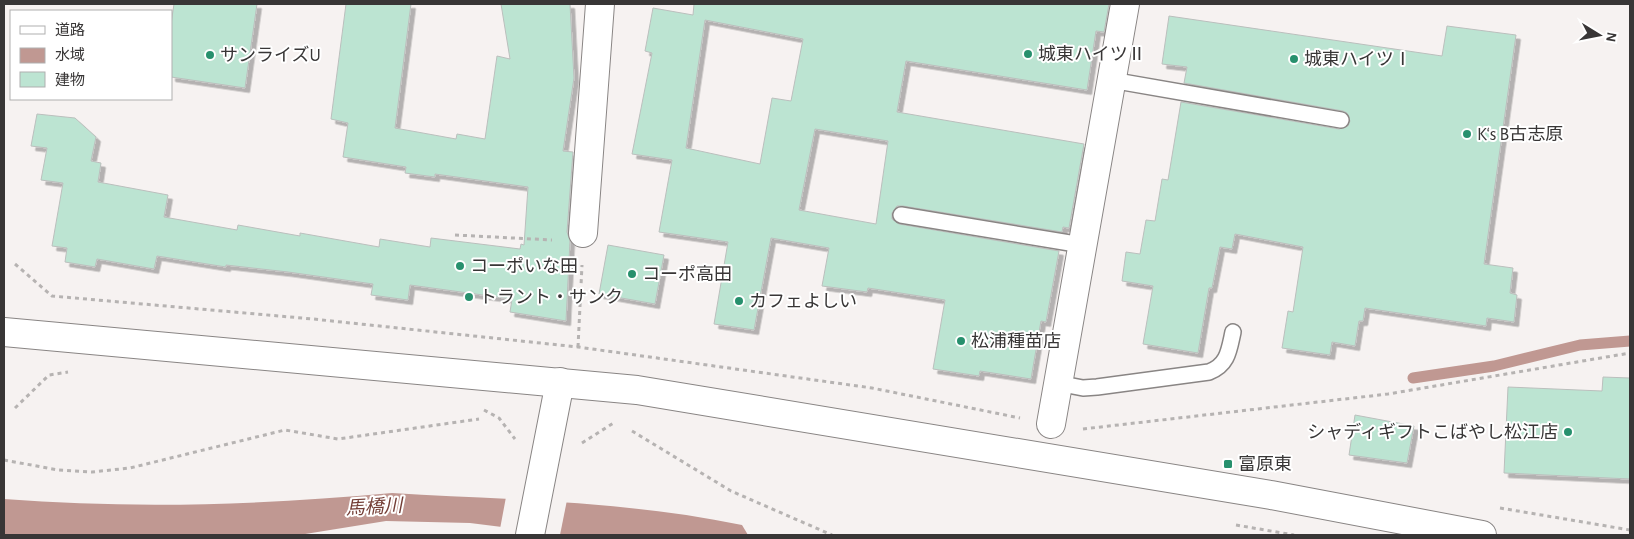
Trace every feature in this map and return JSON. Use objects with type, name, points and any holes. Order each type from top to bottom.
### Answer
[{"type":"street","points":[[583,233],[600,4]]},
{"type":"street","points":[[1051,424],[1125,4]]},
{"type":"street","points":[[4,332],[637,390],[1271,495],[1482,535]]},
{"type":"street","points":[[530,535],[560,382]]},
{"type":"lane","points":[[1111,80],[1341,120]]},
{"type":"lane","points":[[901,215],[1082,244]]},
{"type":"lane","points":[[1057,384],[1097,387],[1209,372],[1218,369],[1224,363],[1233,332]]},
{"type":"path","points":[[455,235],[564,240],[583,233],[578,347]]},
{"type":"path","points":[[1078,430],[1388,394],[1630,353]]},
{"type":"path","points":[[4,460],[58,470],[92,472],[130,468],[285,430],[338,439],[479,419]]},
{"type":"path","points":[[632,431],[732,491],[832,535]]},
{"type":"water","name":"馬橋川","points":[[392,493],[612,506],[655,511],[742,525],[748,535],[565,535],[470,523],[386,521],[299,535],[4,535],[4,499],[149,505],[246,503]]},
{"type":"pier","points":[[506,497],[567,500],[560,535],[500,529]]},
{"type":"building","name":"サンライズU","points":[[174,4],[257,4],[245,88],[172,77],[172,17]]},
{"type":"building","points":[[346,4],[411,4],[395,128],[456,139],[457,134],[485,139],[497,56],[510,59],[501,4],[570,4],[574,78],[563,151],[573,152],[567,232],[570,241],[566,321],[510,312],[512,299],[410,285],[408,300],[371,295],[373,284],[288,272],[226,265],[226,267],[157,256],[154,269],[97,259],[95,267],[65,262],[67,248],[52,246],[63,183],[41,180],[47,148],[31,146],[37,114],[75,118],[96,137],[91,161],[101,163],[98,182],[168,195],[164,217],[237,230],[238,225],[300,236],[300,233],[379,247],[380,239],[430,247],[431,238],[520,249],[521,244],[524,245],[528,187],[435,174],[435,177],[405,173],[406,167],[343,157],[348,123],[331,119]]},
{"type":"building","points":[[694,4],[1109,4],[1104,32],[1096,31],[1087,90],[906,61],[897,112],[1084,144],[1069,228],[1063,227],[1062,232],[903,206],[897,206],[892,213],[892,219],[899,224],[1059,251],[1046,322],[1041,321],[1031,379],[980,371],[979,376],[933,369],[945,300],[868,288],[867,292],[822,286],[829,248],[771,238],[754,330],[714,324],[728,242],[659,232],[672,160],[632,154],[652,53],[645,51],[653,8],[693,15]],"holes":[[[705,20],[803,39],[791,101],[772,98],[760,164],[686,148]],[[815,129],[888,141],[876,224],[799,210]]]},
{"type":"building","points":[[1169,16],[1442,56],[1447,26],[1516,35],[1484,264],[1513,268],[1510,293],[1517,295],[1514,322],[1487,318],[1486,326],[1365,308],[1363,321],[1359,321],[1355,346],[1332,342],[1330,355],[1282,348],[1288,311],[1293,312],[1303,247],[1235,234],[1232,249],[1220,247],[1212,288],[1209,288],[1198,353],[1143,344],[1153,286],[1122,281],[1126,252],[1140,254],[1146,220],[1155,221],[1162,179],[1168,180],[1181,102],[1339,129],[1348,126],[1350,121],[1347,113],[1343,111],[1184,83],[1187,67],[1162,64]]},
{"type":"building","name":"コーポ高田","points":[[608,245],[664,255],[655,304],[599,294]]},
{"type":"building","name":"シャディギフトこばやし松江店","points":[[1603,377],[1630,378],[1630,479],[1504,473],[1508,387],[1602,391]]},
{"type":"building","points":[[1355,415],[1414,426],[1407,463],[1349,455]]},
{"type":"waterway","points":[[1413,378],[1494,366],[1580,345],[1630,341]]},
{"type":"place","name":"城東ハイツⅡ","points":[[1028,54]]},
{"type":"place","name":"サンライズU","points":[[210,55]]},
{"type":"place","name":"城東ハイツⅠ","points":[[1294,59]]},
{"type":"place","name":"K‘s B古志原","points":[[1467,134]]},
{"type":"place","name":"コーポいな田","points":[[460,266]]},
{"type":"place","name":"コーポ高田","points":[[632,274]]},
{"type":"place","name":"トラント・サンク","points":[[469,297]]},
{"type":"place","name":"カフェよしい","points":[[739,301]]},
{"type":"place","name":"松浦種苗店","points":[[961,341]]},
{"type":"place","name":"シャディギフトこばやし松江店","points":[[1568,432]]},
{"type":"place","name":"富原東","points":[[1228,464]]}]
